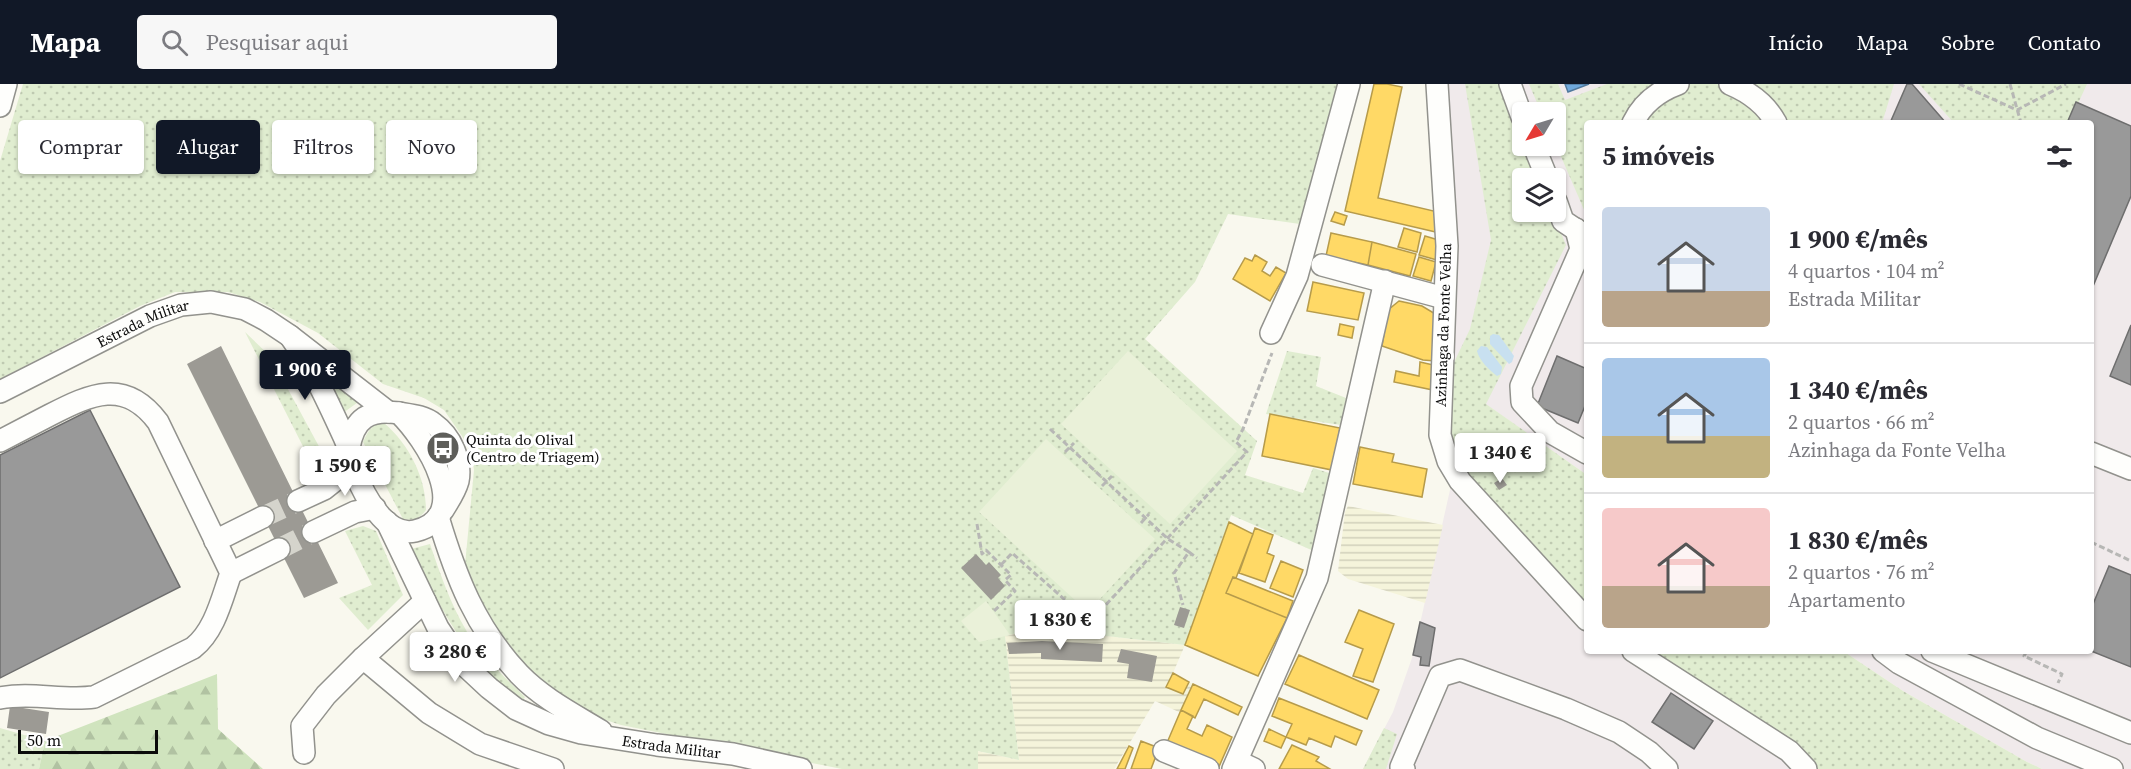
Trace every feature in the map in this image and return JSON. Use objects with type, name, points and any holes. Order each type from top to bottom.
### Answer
[{"type":"street","points":[[1271,333],[1297,276],[1349,84]]},
{"type":"street","name":"Azinhaga da Fonte Velha","points":[[1437,84],[1447,246],[1440,435],[1448,461],[1460,481],[1584,617]]},
{"type":"street","points":[[1510,84],[1517,102]]},
{"type":"street","points":[[1635,120],[1650,100],[1665,89],[1678,84]]},
{"type":"street","points":[[1730,84],[1744,90],[1760,102],[1769,120]]},
{"type":"street","points":[[1564,222],[1581,233],[1581,249],[1521,386],[1522,402],[1550,432],[1584,451]]},
{"type":"street","points":[[1322,265],[1444,298]]},
{"type":"street","points":[[1241,766],[1317,578],[1385,282]]},
{"type":"street","name":"Estrada Militar","points":[[0,392],[150,316],[181,305],[211,302],[245,309],[290,336],[414,429],[431,455],[444,496],[440,514],[460,583],[485,632],[520,675],[562,708],[612,737]]},
{"type":"street","name":"Estrada Militar","points":[[290,336],[306,358],[351,457],[360,484],[381,515],[438,628],[460,661],[489,688],[516,709],[549,724],[581,733],[657,746],[733,754],[801,769]]},
{"type":"street","points":[[0,441],[82,399],[97,394],[124,396],[146,408],[158,423],[231,573]]},
{"type":"street","points":[[298,501],[324,489],[351,457],[351,435],[364,417],[375,413],[394,413]]},
{"type":"street","points":[[2094,454],[2131,469]]},
{"type":"street","points":[[313,532],[355,512],[381,515],[404,532],[415,531],[428,525],[440,514]]},
{"type":"street","points":[[215,541],[263,517]]},
{"type":"street","points":[[0,698],[78,699],[94,697],[194,648],[201,642],[213,622],[231,573],[279,549]]},
{"type":"street","points":[[304,753],[303,726],[326,694],[425,601]]},
{"type":"street","points":[[1638,654],[1789,751],[1806,769]]},
{"type":"street","points":[[1887,654],[1899,663],[2037,738],[2112,769]]},
{"type":"street","points":[[1939,654],[2131,733]]},
{"type":"street","points":[[363,658],[429,713],[480,744],[553,769]]},
{"type":"street","points":[[1404,769],[1401,767],[1440,676],[1460,670],[1566,709],[1619,732],[1648,752],[1667,769]]},
{"type":"street","points":[[1164,750],[1208,769]]},
{"type":"path","points":[[1959,84],[2017,110]]},
{"type":"path","points":[[2010,84],[2020,120]]},
{"type":"path","points":[[2017,110],[2066,84]]},
{"type":"path","points":[[1001,565],[1012,553],[1090,622],[1247,452],[1236,442],[1278,337],[1271,333]]},
{"type":"path","points":[[1050,429],[1168,539],[1197,558]]},
{"type":"path","points":[[1065,452],[1074,442]]},
{"type":"path","points":[[1102,486],[1112,476]]},
{"type":"path","points":[[1141,523],[1149,514]]},
{"type":"path","points":[[977,524],[982,554],[987,550],[1011,575],[1005,580],[1015,591],[994,611]]},
{"type":"path","points":[[2094,543],[2131,561]]},
{"type":"path","points":[[1183,605],[1174,573],[1189,552]]},
{"type":"shaded area","points":[[1446,84],[2131,84],[2131,769],[2042,769],[1903,691],[1848,654],[2094,654],[2094,120],[1584,120],[1584,473],[1447,377],[1457,219]]},
{"type":"shaded area","points":[[1452,481],[1584,626],[1584,654],[1625,654],[1783,758],[1793,769],[1363,769],[1393,712],[1413,655]]},
{"type":"green space","points":[[23,84],[1337,84],[1307,225],[1228,214],[1195,282],[1145,339],[1257,441],[1245,475],[1303,493],[1313,468],[1329,473],[1316,552],[1231,515],[1185,645],[1037,628],[1005,636],[1019,760],[978,751],[978,769],[842,769],[621,725],[596,717],[524,669],[499,638],[477,600],[465,565],[474,470],[472,455],[444,410],[424,398],[383,384],[318,333],[260,302],[228,292],[175,292],[140,306],[0,379],[0,161]]},
{"type":"green space","points":[[1465,84],[1499,84],[1512,116],[1512,156],[1529,156],[1535,168],[1512,168],[1512,222],[1556,222],[1566,245],[1486,404],[1584,473],[1584,606],[1467,474],[1456,456],[1448,432],[1447,377],[1470,329],[1491,240]]},
{"type":"green space","points":[[1529,84],[1558,84],[1565,100],[1607,84],[1894,84],[1883,120],[1584,120],[1584,210],[1561,156],[1566,156],[1566,102],[1537,102]]},
{"type":"green space","points":[[1919,84],[2087,84],[2070,120],[1951,120]]},
{"type":"green space","points":[[245,332],[270,356],[322,452],[322,461],[317,474]]},
{"type":"green space","points":[[1128,351],[1237,451],[1170,524],[1061,424]]},
{"type":"green space","points":[[1287,351],[1321,357],[1316,386],[1346,398],[1341,425],[1266,414]]},
{"type":"green space","points":[[329,377],[361,400],[343,413],[325,379]]},
{"type":"green space","points":[[384,423],[408,451],[423,486],[426,510],[416,519],[403,519],[363,442],[373,427]]},
{"type":"green space","points":[[1046,439],[1155,539],[1088,612],[979,512]]},
{"type":"green space","points":[[1348,506],[1443,525],[1425,603],[1348,579],[1338,571],[1345,512]]},
{"type":"green space","points":[[363,526],[376,531],[403,595],[368,630],[339,598],[372,585],[345,531]]},
{"type":"green space","points":[[430,544],[460,620],[486,657],[525,697],[523,700],[511,693],[486,670],[450,621],[411,549]]},
{"type":"green space","points":[[986,601],[1010,635],[979,642],[961,621]]},
{"type":"green space","points":[[1037,628],[1185,645],[1173,673],[1193,684],[1181,713],[1155,701],[1114,769],[978,769],[977,751],[1019,760],[1005,636]]},
{"type":"green space","points":[[1655,654],[1848,654],[1903,691],[2042,769],[1817,769],[1797,747]]},
{"type":"green space","points":[[217,674],[218,729],[263,769],[39,769],[45,741]]},
{"type":"green space","points":[[0,728],[45,741],[39,769],[0,769]]},
{"type":"green space","points":[[1384,728],[1397,734],[1386,769],[1363,769]]},
{"type":"water","points":[[1499,335],[1514,356],[1509,364],[1490,344],[1490,336]]},
{"type":"water","points":[[1481,346],[1487,347],[1502,367],[1501,374],[1497,376],[1482,361],[1477,351]]},
{"type":"building: Moradias","points":[[1374,84],[1402,87],[1378,198],[1438,212],[1440,233],[1345,211]]},
{"type":"building: Moradias","points":[[1335,212],[1347,216],[1344,225],[1331,221]]},
{"type":"building: Moradias","points":[[1404,228],[1421,233],[1417,252],[1398,247]]},
{"type":"building: Moradias","points":[[1331,233],[1372,242],[1368,265],[1326,256]]},
{"type":"building: Moradias","points":[[1425,236],[1442,241],[1437,260],[1419,255]]},
{"type":"building: Moradias","points":[[1372,242],[1416,254],[1410,276],[1368,265]]},
{"type":"building: Moradias","points":[[1255,255],[1267,262],[1262,271],[1270,276],[1276,267],[1286,273],[1270,301],[1233,279],[1245,258],[1252,261]]},
{"type":"building: Moradias","points":[[1419,257],[1436,262],[1431,281],[1413,276]]},
{"type":"building: Moradias","points":[[1313,282],[1364,293],[1358,320],[1307,311]]},
{"type":"building: Moradias","points":[[1399,301],[1422,306],[1437,315],[1435,361],[1423,360],[1382,346],[1388,310]]},
{"type":"building: Moradias","points":[[1340,324],[1354,327],[1352,338],[1338,335]]},
{"type":"building: Moradias","points":[[1420,362],[1438,366],[1433,390],[1394,382],[1396,371],[1419,376]]},
{"type":"building: Moradias","points":[[1270,414],[1340,428],[1332,470],[1262,456]]},
{"type":"building: Moradias","points":[[1360,447],[1394,454],[1392,462],[1427,469],[1422,497],[1353,484]]},
{"type":"building: Moradias","points":[[1229,522],[1253,534],[1236,578],[1233,577],[1226,593],[1287,618],[1258,676],[1185,645]]},
{"type":"building: Moradias","points":[[1255,528],[1273,535],[1267,553],[1274,556],[1265,582],[1239,573]]},
{"type":"building: Moradias","points":[[1281,561],[1303,570],[1293,597],[1270,588]]},
{"type":"building: Moradias","points":[[1233,577],[1293,601],[1287,618],[1226,593]]},
{"type":"building: Moradias","points":[[1359,610],[1394,624],[1373,682],[1353,676],[1363,649],[1345,642]]},
{"type":"building: Moradias","points":[[1299,655],[1379,690],[1367,719],[1285,684]]},
{"type":"building: Moradias","points":[[1173,673],[1189,682],[1183,694],[1166,687]]},
{"type":"building: Moradias","points":[[1193,684],[1242,707],[1238,715],[1204,699],[1195,718],[1181,710]]},
{"type":"building: Moradias","points":[[1279,698],[1362,731],[1356,745],[1335,736],[1331,747],[1309,738],[1306,745],[1286,737],[1292,724],[1272,716]]},
{"type":"building: Moradias","points":[[1181,710],[1193,716],[1187,729],[1202,736],[1207,725],[1232,737],[1218,769],[1166,745]]},
{"type":"building: Moradias","points":[[1269,729],[1286,737],[1281,748],[1264,741]]},
{"type":"building: Moradias","points":[[1141,741],[1159,748],[1151,769],[1131,769]]},
{"type":"building: Moradias","points":[[1292,745],[1319,757],[1316,761],[1330,769],[1279,769]]},
{"type":"building: Moradias","points":[[1129,746],[1133,748],[1125,769],[1117,769]]},
{"type":"building: Escolas","points":[[1565,84],[1589,84],[1568,92]]},
{"type":"building: Indústria","points":[[1907,84],[1912,84],[1943,120],[1891,120]]},
{"type":"building: Indústria","points":[[2076,102],[2131,126],[2131,196],[2094,284],[2094,120],[2068,120]]},
{"type":"building: Indústria","points":[[2131,325],[2131,385],[2110,376]]},
{"type":"building: Indústria","points":[[1557,356],[1584,368],[1584,408],[1578,423],[1537,406]]},
{"type":"building: Indústria","points":[[90,410],[180,587],[0,678],[0,455]]},
{"type":"building: Indústria","points":[[2109,566],[2131,575],[2131,667],[2094,652],[2094,602]]},
{"type":"building: Indústria","points":[[1420,622],[1435,628],[1429,666],[1420,665],[1421,657],[1413,655]]},
{"type":"building: Indústria","points":[[1671,693],[1713,721],[1694,749],[1652,722]]},
{"type":"building: Outros","points":[[221,346],[338,583],[304,598],[187,364]]},
{"type":"building: Outros","points":[[1502,478],[1507,485],[1499,490],[1494,483]]},
{"type":"building: Outros","points":[[976,554],[986,565],[989,562],[1001,575],[998,578],[1005,586],[991,600],[961,568]]},
{"type":"building: Outros","points":[[1180,607],[1190,610],[1184,628],[1174,625]]},
{"type":"building: Outros","points":[[1042,641],[1103,644],[1102,662],[1041,659],[1041,653],[1009,654],[1007,643]]},
{"type":"building: Outros","points":[[1121,649],[1157,656],[1152,682],[1127,678],[1129,664],[1117,662]]},
{"type":"building: Outros","points":[[10,706],[49,712],[46,734],[7,728]]},
{"type":"tunnel","points":[[263,517],[298,501]]},
{"type":"tunnel","points":[[279,549],[313,532]]},
{"type":"place","name":"Quinta do Olival (Centro de Triagem)","points":[[443,448]]}]
